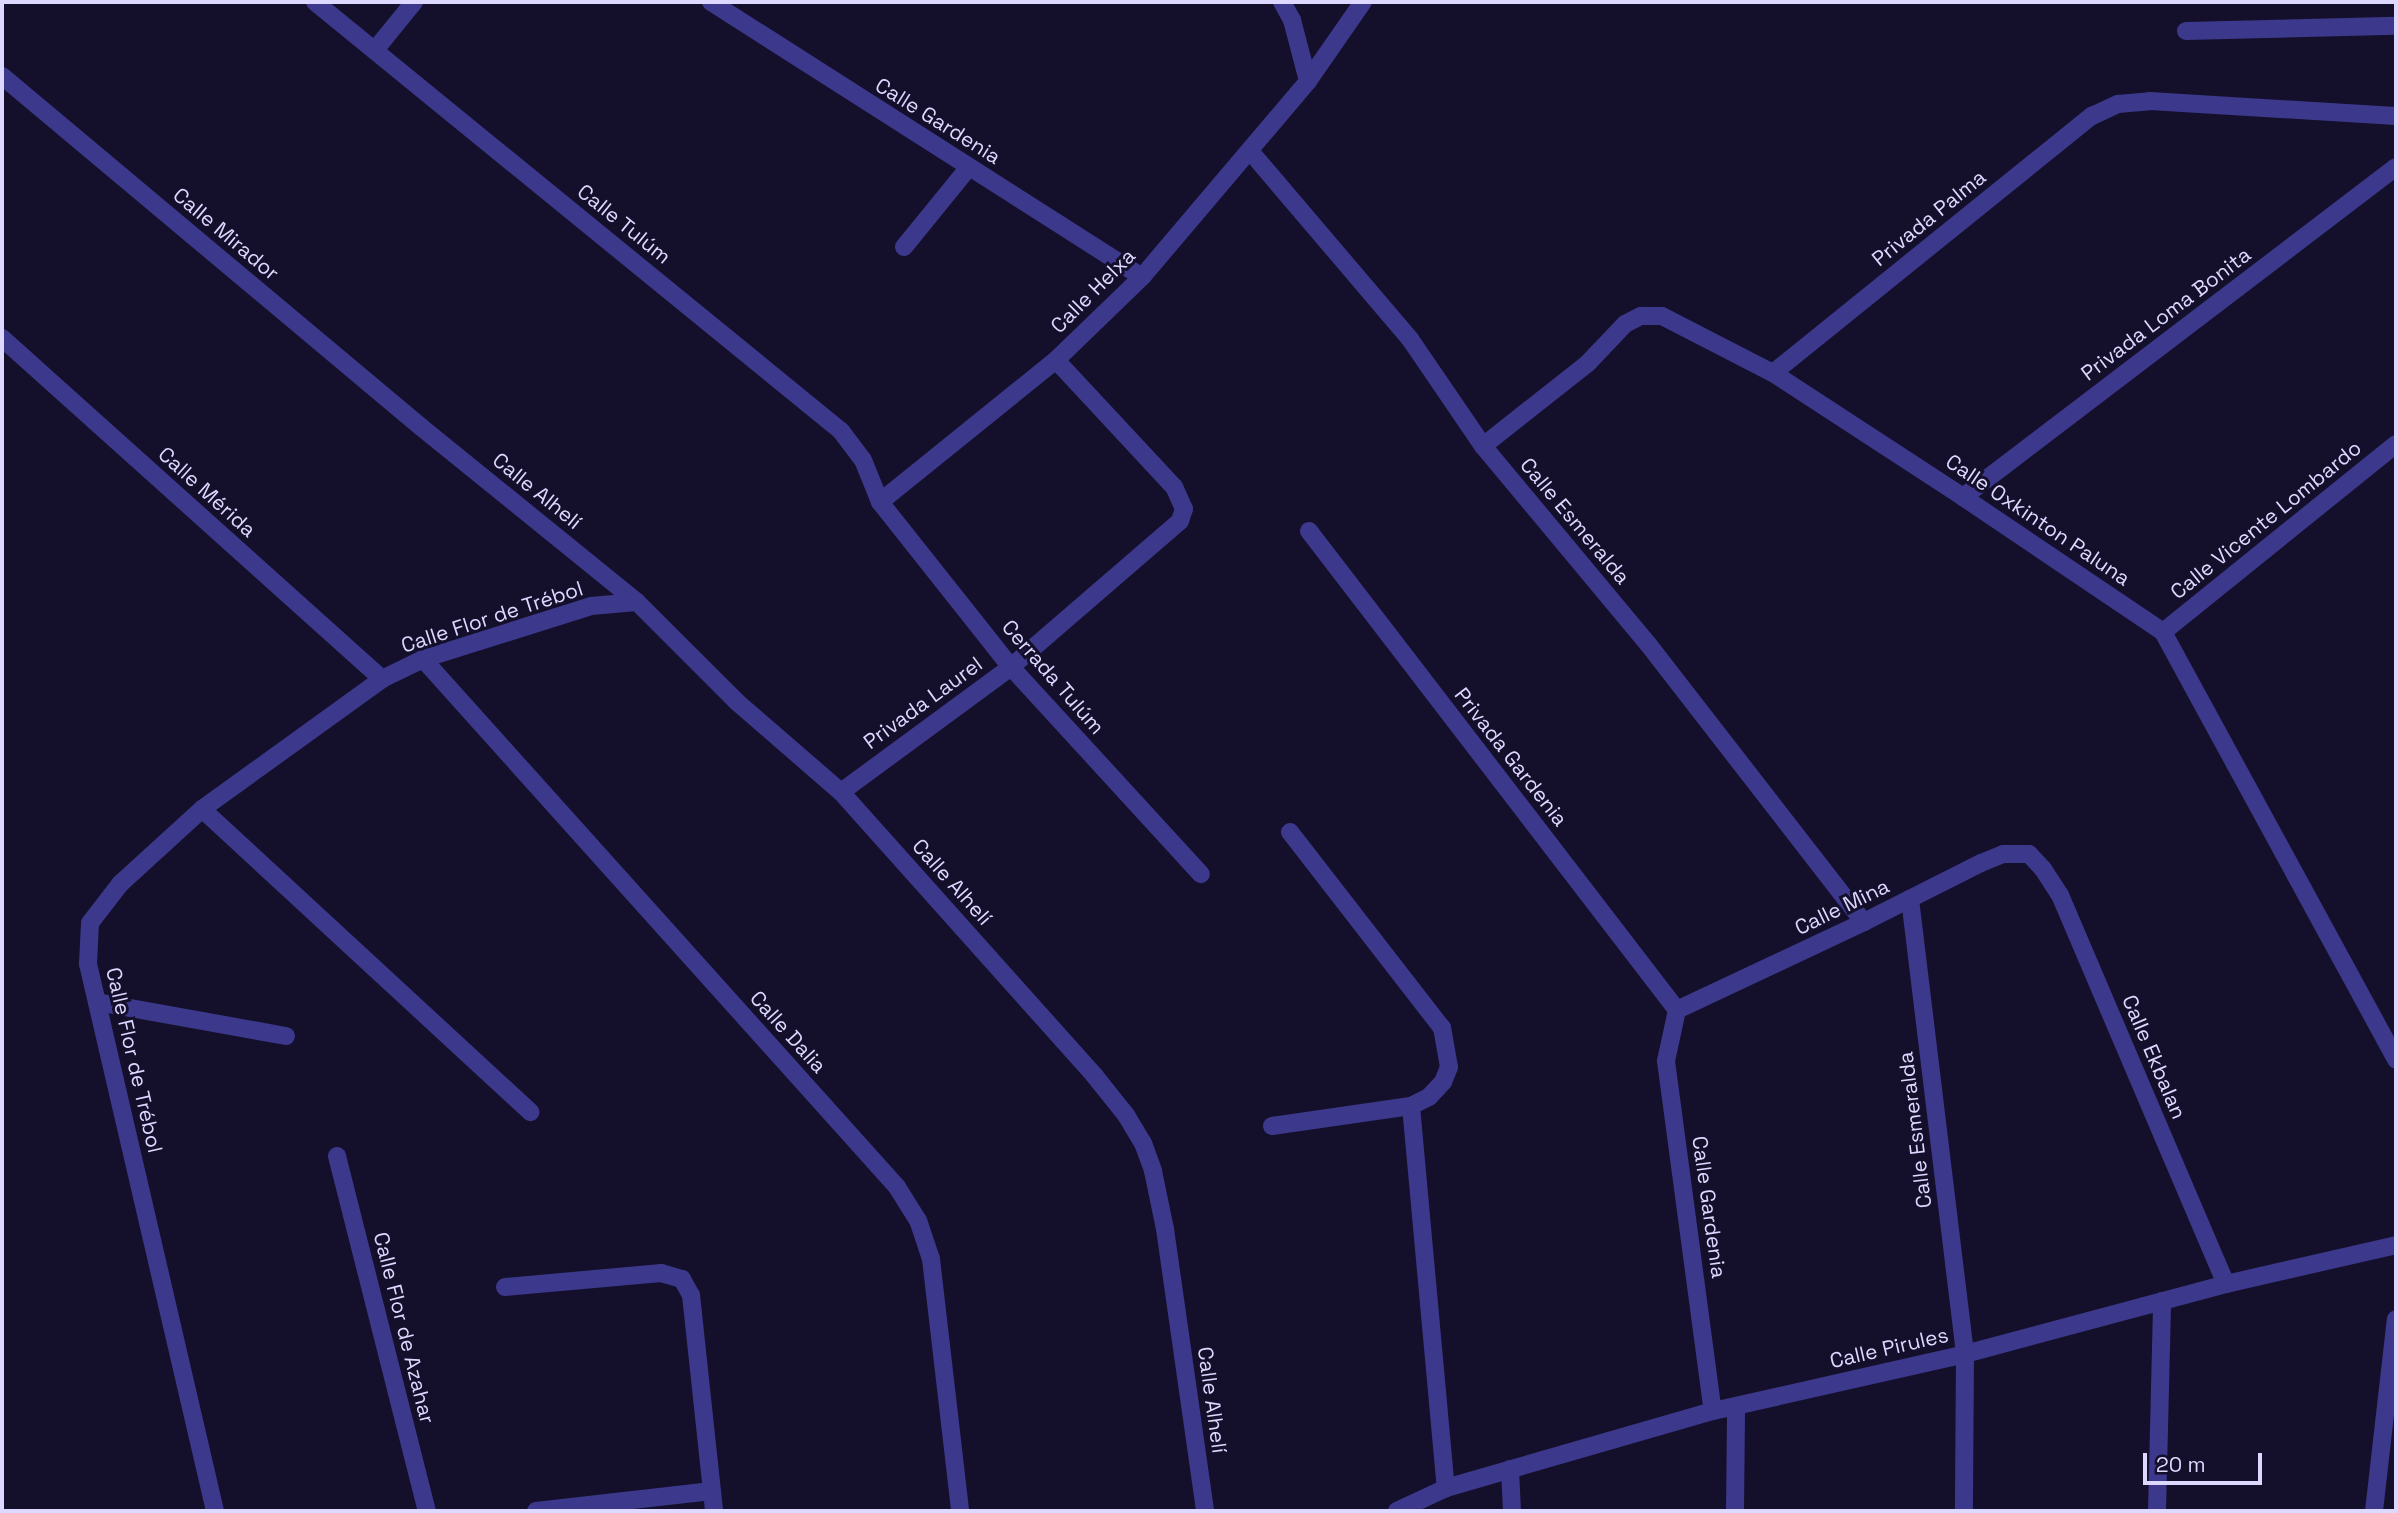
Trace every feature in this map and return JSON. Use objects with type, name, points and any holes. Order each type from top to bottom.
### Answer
[{"type":"street","name":"Calle Tulúm","points":[[315,2],[841,431],[863,460],[880,502]]},
{"type":"street","points":[[375,50],[414,2]]},
{"type":"street","name":"Calle Gardenia","points":[[711,2],[1142,277]]},
{"type":"street","points":[[1282,2],[1292,20],[1308,81]]},
{"type":"street","name":"Calle Helxa","points":[[880,502],[1056,359],[1142,277],[1308,81],[1363,2]]},
{"type":"street","points":[[2186,31],[2396,26]]},
{"type":"street","name":"Calle Mirador","points":[[2,76],[421,427]]},
{"type":"street","name":"Privada Palma","points":[[1773,373],[2092,116],[2118,104],[2150,102],[2396,116]]},
{"type":"street","name":"Calle Esmeralda","points":[[1250,151],[1409,339],[1482,446],[1648,644],[1864,922]]},
{"type":"street","points":[[904,247],[969,167]]},
{"type":"street","name":"Privada Loma Bonita","points":[[1963,497],[2396,167]]},
{"type":"street","name":"Calle Oxkinton Paluna","points":[[1482,446],[1588,363],[1625,324],[1641,316],[1662,316],[1773,373],[1963,497],[2163,632],[2396,1060]]},
{"type":"street","name":"Calle Mérida","points":[[2,338],[382,679]]},
{"type":"street","name":"Privada Laurel","points":[[841,792],[1011,667],[1173,530],[1184,509],[1174,487],[1056,359]]},
{"type":"street","name":"Calle Alhelí","points":[[421,427],[637,602],[737,702],[841,792],[1094,1074],[1126,1115],[1143,1143],[1153,1171],[1165,1229],[1205,1511]]},
{"type":"street","name":"Calle Vicente Lombardo","points":[[2163,632],[2396,444]]},
{"type":"street","name":"Cerrada Tulúm","points":[[880,502],[1011,667],[1200,874]]},
{"type":"street","name":"Privada Gardenia","points":[[1310,531],[1677,1010]]},
{"type":"street","name":"Calle Flor de Trébol","points":[[215,1511],[88,964],[90,923],[120,884],[202,809],[382,679],[423,659],[591,606],[637,602]]},
{"type":"street","name":"Calle Dalia","points":[[423,659],[897,1187],[918,1220],[931,1259],[960,1511]]},
{"type":"street","points":[[202,809],[530,1112]]},
{"type":"street","points":[[1272,1126],[1411,1106],[1429,1097],[1443,1083],[1448,1067],[1442,1028],[1290,832]]},
{"type":"street","name":"Calle Mina","points":[[1677,1010],[2003,854],[2029,854]]},
{"type":"street","name":"Calle Ekbalan","points":[[2029,854],[2043,869],[2060,895],[2226,1284]]},
{"type":"street","name":"Calle Esmeralda","points":[[1910,899],[1965,1354],[1964,1511]]},
{"type":"street","points":[[97,1002],[286,1036]]},
{"type":"street","name":"Calle Gardenia","points":[[1677,1010],[1666,1061],[1713,1411]]},
{"type":"street","points":[[1411,1106],[1446,1488]]},
{"type":"street","name":"Calle Flor de Azahar","points":[[337,1156],[427,1511]]},
{"type":"street","name":"Calle Pirules","points":[[1397,1511],[1446,1488],[1713,1411],[1965,1354],[2226,1284],[2396,1245]]},
{"type":"street","points":[[505,1287],[661,1273],[682,1279],[691,1295],[714,1511]]},
{"type":"street","points":[[2157,1511],[2162,1301]]},
{"type":"street","points":[[2374,1511],[2396,1319]]},
{"type":"street","points":[[1735,1511],[1736,1407]]},
{"type":"street","points":[[1510,1469],[1512,1511]]},
{"type":"street","points":[[536,1511],[712,1491]]}]
